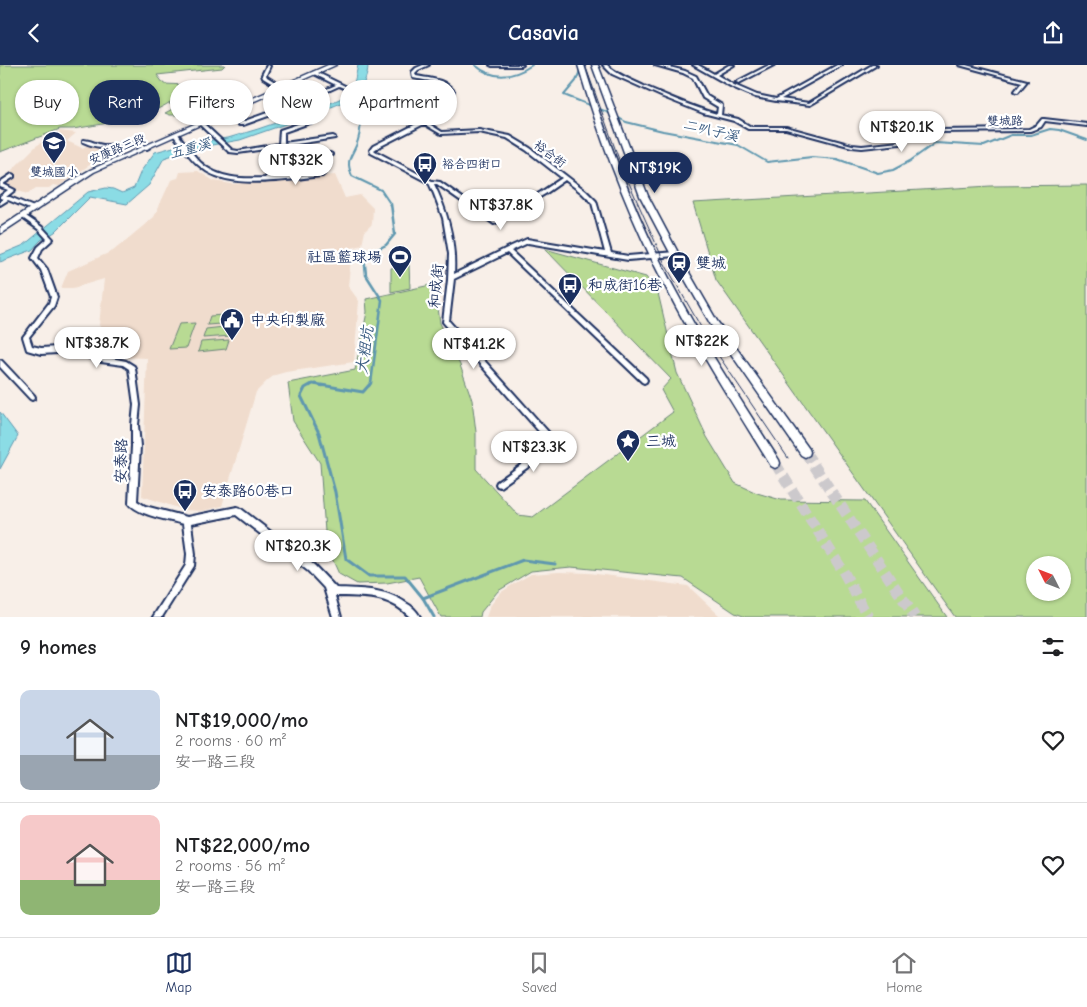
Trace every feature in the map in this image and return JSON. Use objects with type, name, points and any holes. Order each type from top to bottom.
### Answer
[{"type":"street","name":"安康路三段","points":[[300,80],[333,65]]},
{"type":"street","name":"裕合街","points":[[427,65],[417,69],[413,73],[414,77],[440,80]]},
{"type":"street","points":[[492,65],[521,65]]},
{"type":"street","points":[[581,65],[627,197],[654,257],[717,370],[775,463]]},
{"type":"street","points":[[657,65],[695,77],[705,97],[720,106],[718,116]]},
{"type":"street","points":[[684,72],[688,66],[694,65],[732,86],[756,96],[776,101],[810,104],[875,65]]},
{"type":"street","points":[[714,75],[732,65]]},
{"type":"street","points":[[776,101],[840,65]]},
{"type":"street","points":[[961,65],[1025,81],[1017,91]]},
{"type":"street","points":[[268,66],[264,75],[268,80]]},
{"type":"street","name":"雙城路","points":[[607,66],[613,73],[664,96],[718,116],[736,120],[750,128],[786,128],[862,147],[900,143],[913,134],[937,131],[1030,130],[1039,126],[1044,120],[1087,125]]},
{"type":"street","points":[[738,83],[769,66]]},
{"type":"street","points":[[596,68],[644,196],[675,254],[714,323],[805,452]]},
{"type":"street","points":[[315,73],[338,85]]},
{"type":"street","points":[[253,120],[289,107],[338,85]]},
{"type":"street","name":"安康路三段","points":[[0,231],[66,185],[92,171],[177,137],[199,125]]},
{"type":"street","points":[[202,125],[231,151],[238,152],[332,137]]},
{"type":"street","points":[[301,125],[282,131],[281,161],[330,154]]},
{"type":"street","name":"裕合街","points":[[418,125],[372,150],[431,183],[438,183],[494,222],[565,178],[528,149],[508,137],[480,131],[441,133],[429,125]]},
{"type":"street","points":[[177,137],[197,162],[210,173],[238,181],[322,174],[322,166],[267,178]]},
{"type":"street","points":[[85,141],[94,146],[108,147],[124,143],[142,145],[147,148]]},
{"type":"street","points":[[0,185],[12,176]]},
{"type":"street","points":[[565,178],[594,202],[609,255]]},
{"type":"street","name":"和成街","points":[[431,183],[440,201],[450,233],[451,278],[446,322],[555,444],[500,484]]},
{"type":"street","points":[[0,185],[12,190],[2,197],[34,209]]},
{"type":"street","points":[[0,203],[8,198]]},
{"type":"street","name":"安泰路","points":[[24,216],[40,228],[50,239],[40,248],[35,258],[44,269],[54,297],[52,304],[26,337],[26,343],[29,347],[41,351],[74,349],[101,359],[130,365],[137,405],[134,425],[136,446],[133,503],[143,509],[186,521],[237,511],[311,568],[328,587]]},
{"type":"street","points":[[451,278],[521,243],[534,241],[628,258],[675,254]]},
{"type":"street","points":[[507,250],[644,380]]},
{"type":"street","points":[[0,363],[32,397]]},
{"type":"street","points":[[157,617],[190,566],[191,554],[186,521]]},
{"type":"street","points":[[328,587],[337,617]]},
{"type":"street","points":[[328,587],[334,592],[379,594],[394,598],[416,617]]},
{"type":"shaded area","name":"雙城國小","points":[[60,131],[76,133],[67,141],[82,148],[89,145],[108,148],[92,161],[94,162],[59,186],[53,185],[49,188],[36,188],[27,194],[2,185],[14,176],[8,174],[36,146]]},
{"type":"shaded area","name":"中央印製廠","points":[[198,171],[214,181],[232,184],[335,175],[345,198],[360,195],[373,208],[372,224],[365,231],[362,245],[352,248],[348,286],[359,301],[354,362],[286,372],[275,375],[268,380],[256,392],[222,506],[202,511],[184,510],[142,496],[147,358],[117,357],[99,325],[104,279],[73,288],[61,288],[68,271],[113,251],[154,217],[171,180],[178,178],[180,172]]},
{"type":"shaded area","points":[[559,572],[589,573],[688,586],[720,616],[724,617],[486,617],[490,606],[500,593],[512,585],[531,574]]},
{"type":"green space","points":[[0,65],[225,65],[222,68],[157,75],[164,84],[170,84],[170,102],[160,108],[160,80],[89,80],[89,125],[95,125],[60,129],[0,152]]},
{"type":"green space","points":[[1087,185],[1087,617],[955,617],[716,280],[693,203],[991,186]]},
{"type":"green space","points":[[545,249],[646,277],[658,293],[677,373],[707,437],[735,483],[757,493],[781,500],[865,501],[947,617],[746,617],[735,613],[683,578],[571,567],[531,571],[498,591],[481,612],[480,617],[441,617],[419,577],[387,583],[357,584],[339,574],[326,545],[320,463],[293,421],[288,383],[355,370],[367,312],[366,299],[435,284],[440,323],[460,365],[472,400],[476,432],[476,469],[518,515],[533,517],[673,412],[661,390],[671,379]]},
{"type":"green space","name":"社區籃球場","points":[[409,265],[410,288],[391,292],[391,268]]},
{"type":"green space","points":[[237,314],[234,323],[207,325],[210,316]]},
{"type":"green space","points":[[195,323],[186,348],[169,349],[179,324]]},
{"type":"green space","points":[[233,326],[231,336],[203,338],[206,329]]},
{"type":"green space","points":[[229,340],[226,349],[198,352],[201,342]]},
{"type":"water","name":"五重溪","points":[[358,65],[368,65],[365,80],[355,80]]},
{"type":"water","name":"五重溪","points":[[340,99],[340,103],[330,108],[330,103]]},
{"type":"water","name":"五重溪","points":[[270,125],[283,125],[240,140],[195,148],[164,158],[149,185],[127,204],[90,197],[55,232],[41,240],[32,250],[0,262],[0,255],[24,245],[88,192],[106,188],[122,193],[134,188],[141,171],[155,152],[188,143],[228,138]]},
{"type":"water","points":[[0,412],[18,436],[0,469]]},
{"type":"waterway","name":"二叭子溪","points":[[475,65],[489,74],[503,76],[518,73],[532,65]]},
{"type":"waterway","name":"二叭子溪","points":[[582,65],[576,81],[564,95],[612,114]]},
{"type":"waterway","name":"二叭子溪","points":[[617,117],[626,122],[663,131],[738,145],[767,162],[812,157],[837,159],[878,173],[893,170],[910,161],[935,143],[984,146],[1011,135],[1031,135],[1050,129],[1059,130],[1087,140]]},
{"type":"waterway","name":"大粗坑","points":[[361,125],[358,140],[349,160],[352,176],[381,190],[391,205]]},
{"type":"waterway","name":"大粗坑","points":[[369,386],[371,383],[382,300],[366,275],[364,256],[386,245],[395,234],[391,204]]},
{"type":"waterway","name":"大粗坑","points":[[312,384],[305,388],[301,396],[319,433],[335,492],[346,559],[369,576],[405,576],[423,598]]},
{"type":"waterway","name":"大粗坑","points":[[310,386],[313,384],[323,386]]},
{"type":"waterway","name":"大粗坑","points":[[315,384],[363,392],[370,384]]},
{"type":"waterway","points":[[423,598],[523,560],[555,564]]},
{"type":"waterway","name":"大粗坑","points":[[423,598],[434,617]]},
{"type":"tunnel","points":[[805,452],[915,617]]},
{"type":"tunnel","points":[[775,463],[843,571],[868,617]]},
{"type":"tram line","points":[[585,65],[621,165],[665,264],[710,343],[788,458]]},
{"type":"place","name":"雙城國小","points":[[54,164]]},
{"type":"place","name":"裕合四街口","points":[[425,185]]},
{"type":"place","name":"社區籃球場","points":[[400,278]]},
{"type":"place","name":"雙城","points":[[679,284]]},
{"type":"place","name":"和成街16巷","points":[[570,306]]},
{"type":"place","name":"中央印製廠","points":[[232,341]]},
{"type":"place","name":"三城","points":[[628,462]]},
{"type":"place","name":"安泰路60巷口","points":[[185,512]]}]
